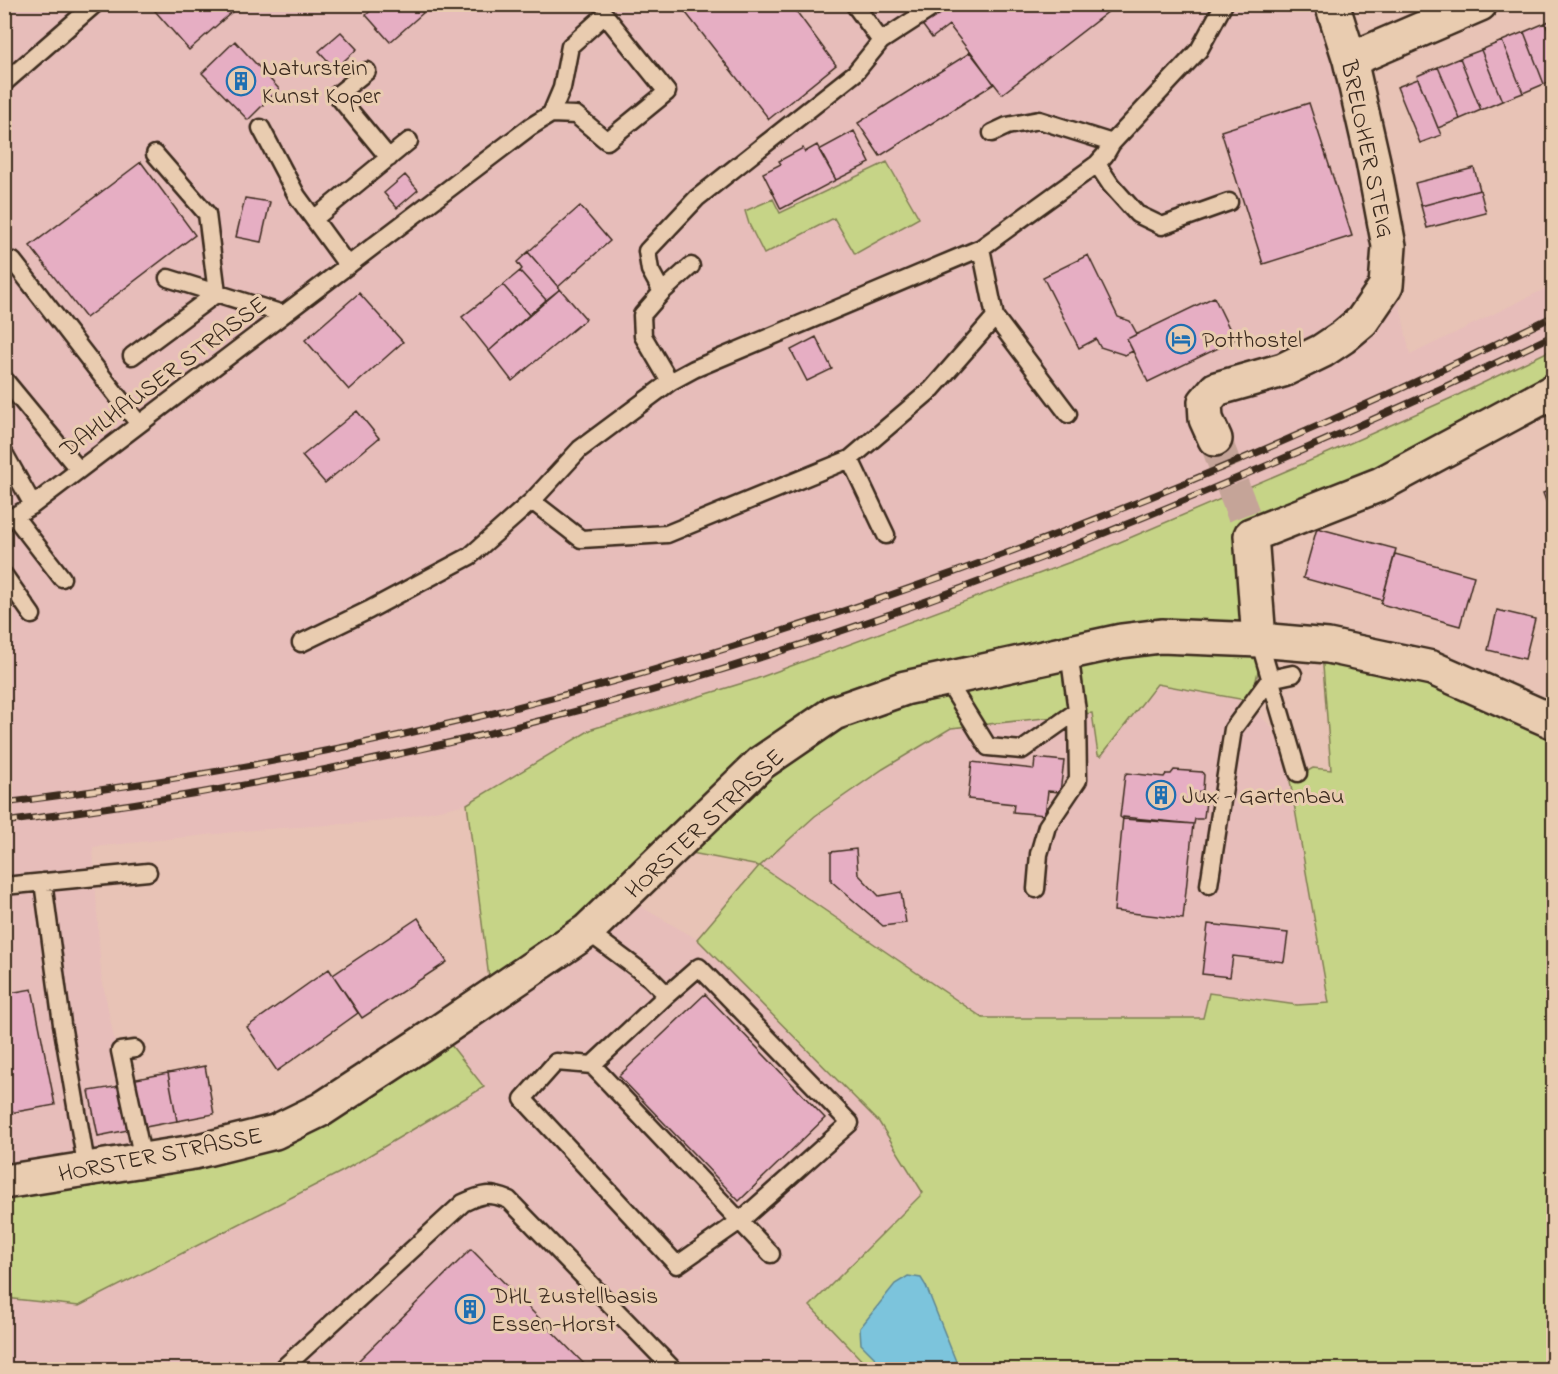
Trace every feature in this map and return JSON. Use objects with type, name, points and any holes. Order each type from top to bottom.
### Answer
[{"type":"street","name":"BRELOHER STEIG","points":[[1215,439],[1206,419],[1204,402],[1216,388],[1283,370],[1322,351],[1343,338],[1362,321],[1386,286],[1389,246],[1350,60],[1332,4]]},
{"type":"street","points":[[1350,60],[1480,4]]},
{"type":"street","points":[[1259,640],[1251,535],[1381,484],[1554,390]]},
{"type":"street","name":"HORSTER STRASSE","points":[[4,1182],[194,1152],[274,1132],[322,1109],[587,931],[761,763],[834,713],[905,688],[1121,641],[1161,636],[1259,640],[1328,646],[1432,668],[1554,722]]},
{"type":"lane","points":[[4,83],[94,4]]},
{"type":"lane","points":[[854,4],[881,41]]},
{"type":"lane","points":[[662,292],[650,270],[647,251],[697,198],[855,73],[881,41],[938,4]]},
{"type":"lane","points":[[301,643],[470,556],[532,501],[580,449],[670,382],[694,369],[981,248],[1097,164],[1112,143],[1199,50],[1224,4]]},
{"type":"lane","points":[[604,15],[667,92],[607,141],[576,115],[551,114],[562,88],[570,46],[604,15]]},
{"type":"lane","points":[[367,71],[337,95],[389,158]]},
{"type":"lane","name":"DAHLHAUSER STRASSE","points":[[9,519],[33,505],[530,127],[551,114]]},
{"type":"lane","points":[[992,133],[1007,126],[1039,120],[1112,143]]},
{"type":"lane","points":[[261,128],[297,196],[348,266]]},
{"type":"lane","points":[[314,219],[409,141]]},
{"type":"lane","points":[[155,154],[207,214],[217,293]]},
{"type":"lane","points":[[1097,164],[1111,185],[1137,214],[1162,226],[1229,202]]},
{"type":"lane","points":[[981,248],[995,317],[1068,414]]},
{"type":"lane","points":[[13,261],[139,424]]},
{"type":"lane","points":[[670,382],[643,336],[642,315],[662,292],[691,266]]},
{"type":"lane","points":[[168,278],[284,314]]},
{"type":"lane","points":[[132,356],[217,293]]},
{"type":"lane","points":[[532,501],[581,539],[667,534],[850,459],[932,388],[995,317]]},
{"type":"lane","points":[[4,379],[79,470]]},
{"type":"lane","points":[[4,453],[33,505]]},
{"type":"lane","points":[[850,459],[886,535]]},
{"type":"lane","points":[[9,519],[62,578]]},
{"type":"lane","points":[[4,575],[32,615]]},
{"type":"lane","points":[[1259,640],[1298,773]]},
{"type":"lane","points":[[1036,889],[1039,854],[1047,826],[1077,780],[1077,711],[1069,652]]},
{"type":"lane","points":[[1209,885],[1233,729],[1270,679],[1293,674]]},
{"type":"lane","points":[[946,680],[988,747],[1022,750],[1077,711]]},
{"type":"lane","points":[[4,886],[148,872]]},
{"type":"lane","points":[[43,882],[62,1024],[87,1170]]},
{"type":"lane","points":[[587,931],[650,978],[667,995]]},
{"type":"lane","points":[[592,1065],[699,967],[850,1123],[740,1221],[677,1265],[523,1099],[556,1062],[592,1065],[740,1221],[771,1254]]},
{"type":"lane","points":[[135,1049],[120,1052],[143,1160]]},
{"type":"lane","points":[[281,1370],[463,1203],[478,1196],[494,1194],[509,1200],[674,1370]]},
{"type":"shaded area","points":[[4,5],[1328,5],[1390,254],[1410,355],[1553,285],[1553,349],[1458,395],[1328,453],[1092,554],[756,679],[592,729],[467,804],[388,821],[253,830],[93,847],[101,974],[138,1157],[5,1175]]},
{"type":"shaded area","points":[[1157,684],[1245,700],[1274,730],[1290,781],[1330,1003],[1297,1005],[1209,993],[1203,1018],[983,1018],[759,866],[815,816],[883,769],[951,728],[1093,713],[1097,755],[1101,756]]},
{"type":"shaded area","points":[[631,901],[697,939],[879,1122],[923,1193],[810,1306],[870,1369],[5,1370],[5,1298],[79,1306],[484,1086],[443,1035]]},
{"type":"green space","points":[[887,162],[919,218],[855,254],[834,218],[764,254],[745,211],[773,199],[780,213]]},
{"type":"green space","points":[[1553,349],[1553,388],[1249,533],[1266,637],[1256,680],[1245,700],[1157,684],[1101,756],[1098,755],[1092,713],[951,728],[883,769],[815,816],[760,866],[983,1018],[1203,1018],[1209,993],[1297,1005],[1329,1003],[1290,781],[1313,768],[1331,770],[1322,653],[1329,648],[1553,724],[1553,1369],[870,1369],[810,1306],[923,1193],[879,1122],[697,939],[759,866],[671,849],[491,994],[467,804],[592,729],[756,679],[1092,554],[1328,453],[1458,395]]},
{"type":"green space","points":[[443,1035],[484,1087],[343,1171],[79,1306],[5,1298],[5,1189],[195,1155]]},
{"type":"water","points":[[908,1276],[921,1278],[926,1286],[959,1369],[886,1369],[861,1344],[860,1328],[895,1284]]},
{"type":"building","points":[[149,4],[241,4],[189,50]]},
{"type":"building","points":[[378,4],[416,4],[423,13],[390,42],[366,15]]},
{"type":"building","points":[[679,4],[791,4],[836,65],[769,119]]},
{"type":"building","points":[[907,4],[1118,4],[1002,94],[949,25],[932,38]]},
{"type":"building","points":[[1554,19],[1554,45],[1545,23]]},
{"type":"building","points":[[1545,23],[1554,45],[1554,80],[1544,84],[1524,32]]},
{"type":"building","points":[[341,32],[357,49],[335,69],[319,51]]},
{"type":"building","points":[[1524,32],[1544,84],[1523,93],[1502,41]]},
{"type":"building","name":"Naturstein Kunst Koper","points":[[235,41],[279,89],[248,120],[202,73]]},
{"type":"building","points":[[1502,41],[1523,93],[1502,101],[1481,50]]},
{"type":"building","points":[[1481,50],[1502,101],[1481,110],[1460,58]]},
{"type":"building","points":[[971,52],[994,84],[880,156],[858,123]]},
{"type":"building","points":[[1460,58],[1481,110],[1460,119],[1438,67]]},
{"type":"building","points":[[1438,67],[1460,119],[1438,128],[1417,76]]},
{"type":"building","points":[[1418,79],[1441,135],[1420,143],[1397,87]]},
{"type":"building","points":[[1309,103],[1352,236],[1263,264],[1221,131]]},
{"type":"building","points":[[854,131],[870,163],[836,180],[819,150]]},
{"type":"building","points":[[817,145],[836,180],[781,209],[763,173],[781,164],[779,161],[803,148],[805,152]]},
{"type":"building","points":[[141,162],[195,235],[86,318],[30,246]]},
{"type":"building","points":[[1474,168],[1480,190],[1421,206],[1415,183]]},
{"type":"building","points":[[405,175],[418,190],[397,208],[384,193]]},
{"type":"building","points":[[1480,190],[1486,213],[1427,228],[1421,206]]},
{"type":"building","points":[[245,198],[270,202],[261,242],[236,237]]},
{"type":"building","points":[[580,206],[610,241],[558,287],[528,252]]},
{"type":"building","points":[[528,252],[560,289],[546,300],[520,271],[522,269],[517,262]]},
{"type":"building","points":[[1088,255],[1118,317],[1130,321],[1137,334],[1127,339],[1133,351],[1125,355],[1100,347],[1096,339],[1079,348],[1043,277]]},
{"type":"building","points":[[520,271],[546,300],[529,315],[503,285]]},
{"type":"building","points":[[503,285],[529,315],[489,351],[462,317]]},
{"type":"building","points":[[560,289],[586,319],[512,381],[489,351]]},
{"type":"building","points":[[359,293],[403,342],[349,390],[305,340]]},
{"type":"building","name":"Potthostel","points":[[1214,297],[1235,340],[1148,382],[1127,339]]},
{"type":"building","points":[[816,337],[832,369],[807,381],[791,350]]},
{"type":"building","points":[[357,411],[379,438],[325,483],[302,456]]},
{"type":"building","points":[[1554,489],[1554,522],[1543,493]]},
{"type":"building","points":[[1317,528],[1396,549],[1382,600],[1303,578]]},
{"type":"building","points":[[1395,554],[1474,576],[1460,626],[1381,604]]},
{"type":"building","points":[[1497,610],[1535,619],[1525,659],[1488,650]]},
{"type":"building","points":[[1035,758],[1064,761],[1060,792],[1048,791],[1045,815],[1013,812],[1014,804],[968,799],[972,762],[1034,769]]},
{"type":"building","name":"Jux - Gartenbau","points":[[1174,770],[1202,772],[1204,775],[1203,790],[1199,792],[1199,798],[1206,801],[1202,819],[1195,819],[1194,824],[1120,817],[1127,773],[1164,777]]},
{"type":"building","points":[[1123,817],[1193,824],[1183,919],[1114,911]]},
{"type":"building","points":[[856,849],[858,874],[879,896],[901,892],[906,923],[883,926],[831,881],[831,852]]},
{"type":"building","points":[[418,918],[447,962],[362,1018],[333,975]]},
{"type":"building","points":[[1208,924],[1288,933],[1284,962],[1233,956],[1230,977],[1202,974]]},
{"type":"building","points":[[329,969],[358,1013],[277,1071],[247,1027]]},
{"type":"building","points":[[32,989],[55,1105],[4,1114],[4,994]]},
{"type":"building","points":[[705,994],[825,1118],[739,1201],[619,1076]]},
{"type":"building","points":[[205,1066],[214,1114],[177,1121],[168,1073]]},
{"type":"building","points":[[168,1073],[177,1121],[140,1128],[131,1080]]},
{"type":"building","points":[[120,1086],[128,1130],[98,1136],[89,1091]]},
{"type":"building","name":"DHL Zustellbasis Essen-Horst","points":[[471,1249],[590,1370],[349,1370]]},
{"type":"tunnel","points":[[1215,439],[1251,535]]},
{"type":"railway","points":[[4,803],[228,770],[393,737],[591,688],[733,647],[873,601],[1012,551],[1150,497],[1421,380],[1554,316]]},
{"type":"railway","points":[[4,822],[156,800],[383,758],[533,723],[683,682],[908,608],[1129,523],[1379,417],[1554,335]]},
{"type":"place","name":"Naturstein Kunst Koper","points":[[241,81]]},
{"type":"place","name":"Potthostel","points":[[1181,339]]},
{"type":"place","name":"Jux - Gartenbau","points":[[1161,795]]},
{"type":"place","name":"DHL Zustellbasis Essen-Horst","points":[[470,1309]]}]
